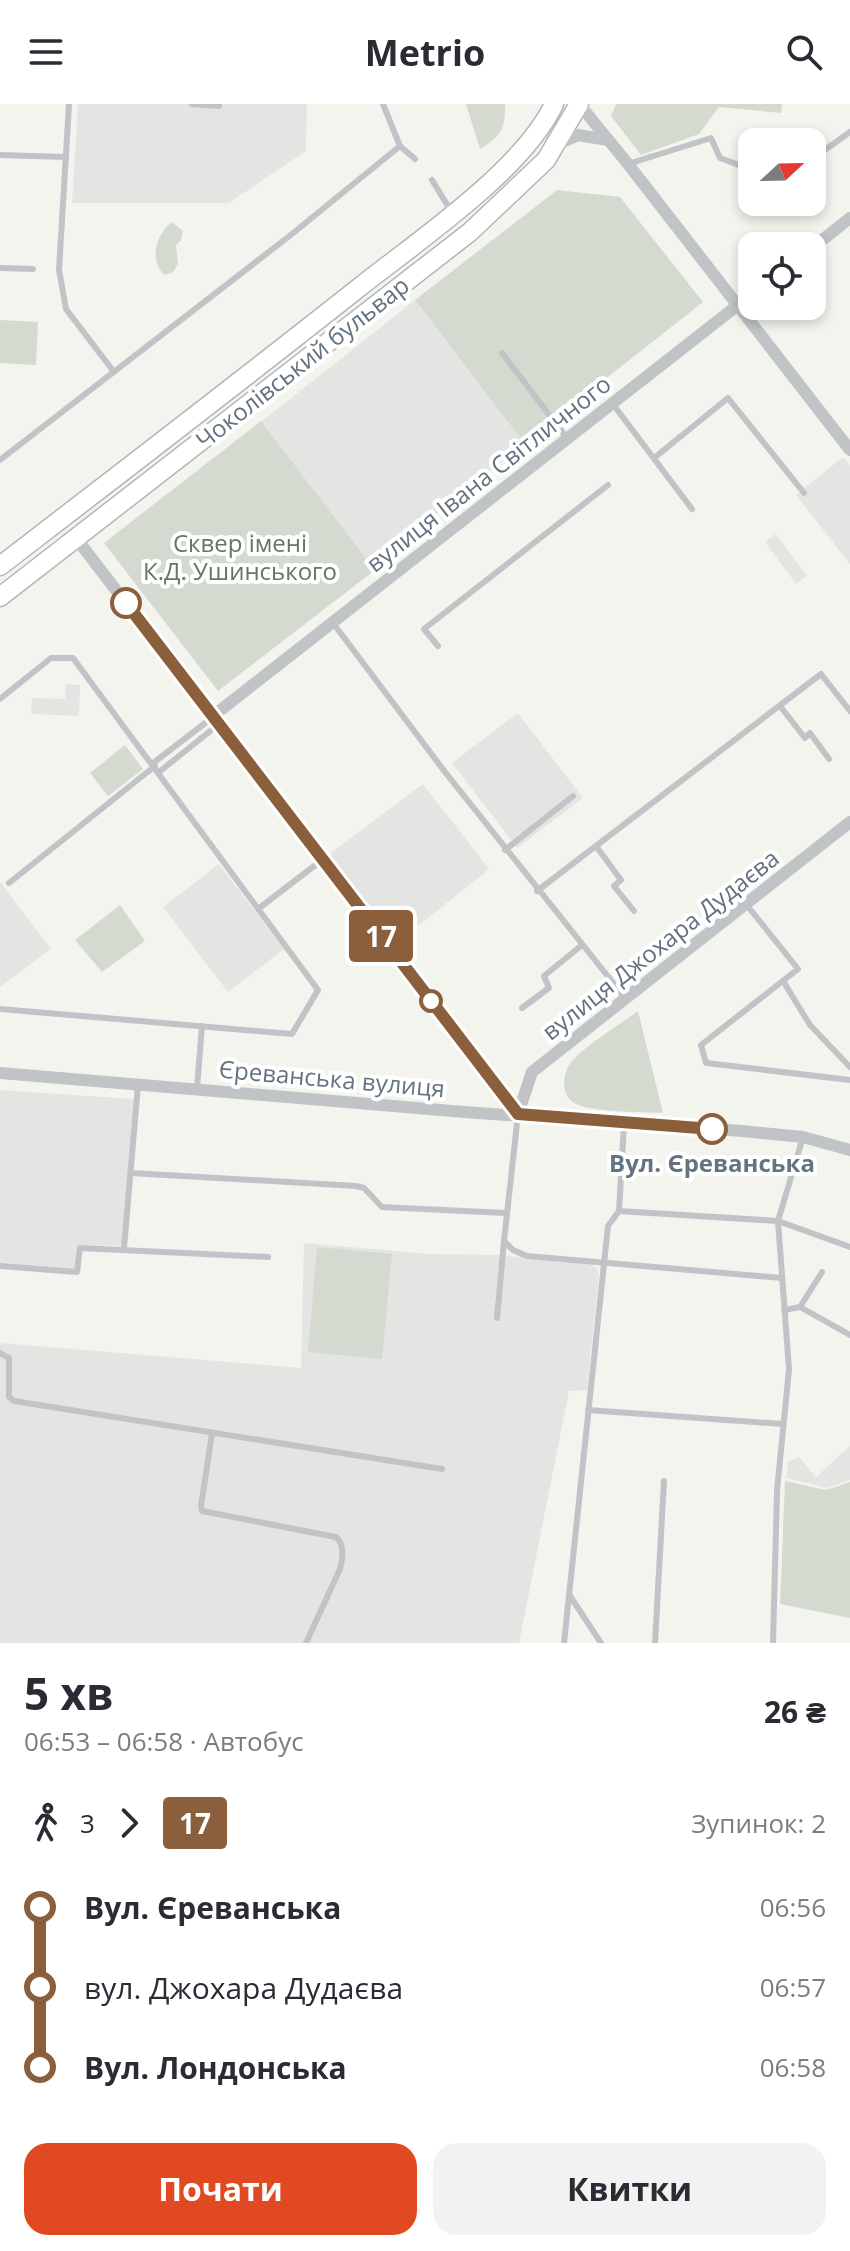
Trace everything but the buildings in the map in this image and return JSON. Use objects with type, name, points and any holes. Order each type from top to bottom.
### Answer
[{"type":"main road","name":"Чоколівський бульвар","points":[[0,566],[453,214],[533,138],[554,104]]},
{"type":"main road","name":"Чоколівський бульвар","points":[[0,597],[470,232],[504,203],[555,147],[579,104]]},
{"type":"street","points":[[579,104],[738,305]]},
{"type":"street","points":[[555,147],[578,135],[608,140]]},
{"type":"street","points":[[826,237],[850,218]]},
{"type":"street","name":"вулиця Івана Світличного","points":[[216,720],[474,506],[738,305]]},
{"type":"street","points":[[750,320],[850,450]]},
{"type":"street","points":[[76,538],[518,1114]]},
{"type":"street","name":"вулиця Джохара Дудаєва","points":[[518,1114],[532,1072],[850,822]]},
{"type":"street","name":"Єреванська вулиця","points":[[0,1073],[803,1137],[849,1147]]},
{"type":"lane","points":[[69,104],[59,270],[66,309],[114,372]]},
{"type":"lane","points":[[192,104],[219,106]]},
{"type":"lane","points":[[383,104],[400,146],[415,159]]},
{"type":"lane","points":[[826,149],[850,132]]},
{"type":"lane","points":[[628,164],[711,138],[720,158],[738,165]]},
{"type":"lane","points":[[0,460],[297,230],[400,146]]},
{"type":"lane","points":[[0,155],[66,157]]},
{"type":"lane","points":[[432,180],[453,214]]},
{"type":"lane","points":[[0,268],[33,269]]},
{"type":"lane","points":[[502,353],[567,438]]},
{"type":"lane","points":[[654,458],[728,398],[804,493]]},
{"type":"lane","points":[[612,402],[692,509]]},
{"type":"lane","points":[[438,646],[424,629],[608,485]]},
{"type":"lane","points":[[333,623],[505,850],[626,999]]},
{"type":"lane","points":[[0,699],[51,658],[73,658],[318,990],[292,1034],[0,1009]]},
{"type":"lane","points":[[537,891],[821,674],[850,711]]},
{"type":"lane","points":[[780,706],[805,738],[810,733],[829,759]]},
{"type":"lane","points":[[9,883],[216,720]]},
{"type":"lane","points":[[505,850],[573,796]]},
{"type":"lane","points":[[596,846],[621,880],[614,886],[634,911]]},
{"type":"lane","points":[[258,909],[322,860]]},
{"type":"lane","points":[[746,904],[798,969],[701,1045],[706,1063],[850,1080]]},
{"type":"lane","points":[[522,1008],[549,988],[544,976],[582,945]]},
{"type":"lane","points":[[783,981],[810,1025],[850,1067]]},
{"type":"lane","points":[[197,1088],[202,1026]]},
{"type":"lane","points":[[124,1248],[138,1083]]},
{"type":"lane","points":[[497,1318],[518,1114]]},
{"type":"lane","points":[[564,1643],[608,1226],[619,1211],[624,1124]]},
{"type":"lane","points":[[773,1643],[777,1491],[789,1369],[778,1221],[803,1137]]},
{"type":"lane","points":[[131,1173],[356,1186],[364,1188],[382,1207],[506,1213]]},
{"type":"lane","points":[[619,1211],[778,1221],[850,1247]]},
{"type":"lane","points":[[504,1241],[513,1250],[527,1256],[782,1278]]},
{"type":"lane","points":[[0,1266],[77,1272],[80,1248],[268,1257]]},
{"type":"lane","points":[[800,1307],[822,1272]]},
{"type":"lane","points":[[784,1310],[800,1307],[850,1335]]},
{"type":"lane","points":[[0,1353],[9,1358],[8,1391],[14,1401],[442,1469]]},
{"type":"lane","points":[[588,1410],[783,1424]]},
{"type":"lane","points":[[212,1433],[202,1511],[336,1537],[340,1541],[343,1558],[340,1569],[306,1643]]},
{"type":"lane","points":[[655,1643],[664,1481]]},
{"type":"lane","points":[[569,1595],[601,1643]]},
{"type":"shaded area","points":[[78,104],[307,104],[306,151],[229,203],[72,203]]},
{"type":"shaded area","points":[[415,300],[524,443],[376,564],[367,559],[261,422]]},
{"type":"shaded area","points":[[843,457],[850,465],[850,564],[796,495]]},
{"type":"shaded area","points":[[776,534],[807,576],[796,584],[765,542]]},
{"type":"shaded area","points":[[66,684],[80,685],[79,716],[31,714],[32,698],[65,699]]},
{"type":"shaded area","points":[[518,713],[583,798],[517,848],[452,763]]},
{"type":"shaded area","points":[[423,784],[489,869],[395,944],[327,856]]},
{"type":"shaded area","points":[[219,864],[284,949],[228,992],[163,907]]},
{"type":"shaded area","points":[[0,882],[51,949],[0,987]]},
{"type":"shaded area","points":[[0,1090],[134,1099],[122,1246],[78,1245],[75,1270],[0,1264]]},
{"type":"shaded area","points":[[304,1243],[430,1254],[500,1255],[591,1264],[596,1268],[599,1274],[587,1390],[569,1391],[519,1643],[0,1643],[0,1343],[301,1368]]},
{"type":"shaded area","points":[[850,1446],[850,1480],[827,1488],[786,1478],[788,1462],[799,1457],[816,1477]]},
{"type":"green space","points":[[466,104],[505,104],[501,131],[480,149]]},
{"type":"green space","points":[[616,104],[782,104],[781,113],[719,107],[699,134],[641,155],[611,116]]},
{"type":"green space","points":[[557,190],[620,197],[703,302],[524,443],[415,300]]},
{"type":"green space","points":[[172,222],[183,231],[176,245],[178,264],[173,272],[165,275],[157,262],[156,248],[162,233]]},
{"type":"green space","points":[[0,320],[38,322],[36,365],[0,363]]},
{"type":"green space","name":"Сквер імені К.Д. Ушинського","points":[[261,421],[375,570],[218,691],[104,543]]},
{"type":"green space","points":[[125,745],[143,769],[108,796],[90,773]]},
{"type":"green space","points":[[120,905],[145,941],[102,972],[75,940]]},
{"type":"green space","points":[[638,1011],[663,1113],[598,1109],[574,1103],[564,1086],[573,1060]]},
{"type":"green space","points":[[317,1247],[392,1254],[382,1359],[308,1352]]},
{"type":"green space","points":[[785,1481],[826,1490],[850,1482],[850,1618],[780,1604]]},
{"type":"bus line","name":"17","points":[[126,603],[518,1114],[712,1129]]},
{"type":"place","name":"Вул. Єреванська","points":[[712,1129]]}]
